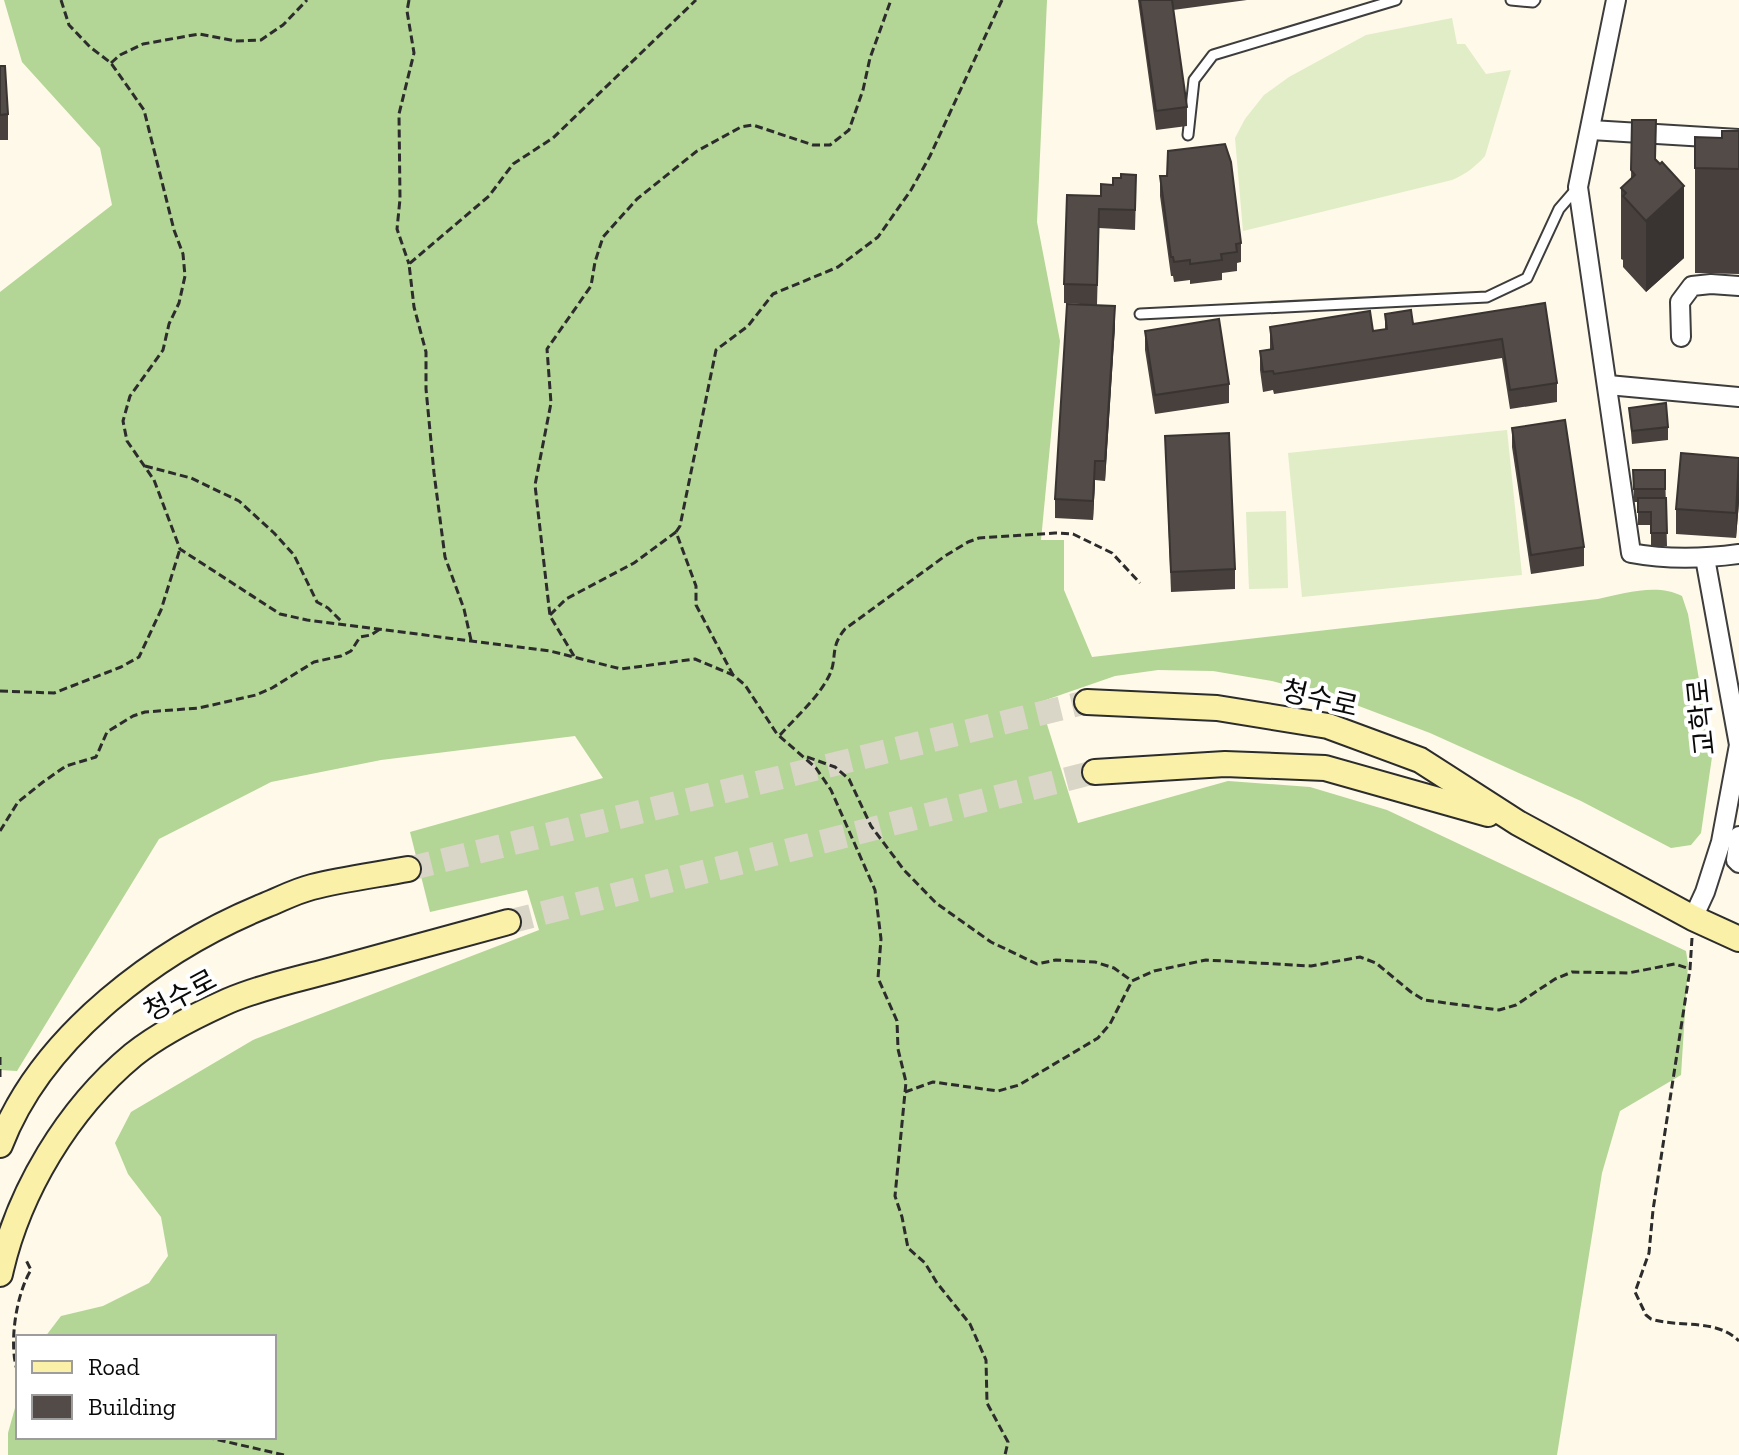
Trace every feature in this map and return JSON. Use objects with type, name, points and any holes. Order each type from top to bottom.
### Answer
[{"type":"main road","name":"청수로","points":[[1087,702],[1217,708],[1328,726],[1420,760],[1518,823],[1693,918],[1739,939]]},
{"type":"main road","name":"청수로","points":[[1095,772],[1225,764],[1325,768],[1518,823]]},
{"type":"main road","name":"청수로","points":[[0,1145],[36,1081],[70,1037],[129,983],[193,940],[262,907],[311,887],[408,869]]},
{"type":"main road","name":"청수로","points":[[0,1274],[7,1243],[28,1193],[56,1144],[92,1096],[134,1054],[229,1001],[508,922]]},
{"type":"street","points":[[1616,0],[1578,187],[1631,553],[1661,559],[1739,554]]},
{"type":"street","points":[[1591,130],[1739,139]]},
{"type":"street","points":[[1681,337],[1680,302],[1692,286],[1739,286]]},
{"type":"street","points":[[1608,385],[1739,397]]},
{"type":"street","points":[[1705,558],[1722,581],[1739,684]]},
{"type":"street","name":"교학로","points":[[1693,918],[1721,842],[1739,745],[1705,558]]},
{"type":"street","points":[[1739,836],[1736,860],[1739,863]]},
{"type":"lane","points":[[1188,135],[1194,80],[1213,55],[1396,0]]},
{"type":"lane","points":[[1511,0],[1535,0]]},
{"type":"lane","points":[[1140,314],[1487,297],[1527,278],[1559,209],[1578,187]]},
{"type":"path","points":[[61,0],[69,25],[111,63],[144,110],[174,230],[183,254],[185,276],[163,350],[130,396],[123,421],[127,441],[154,480],[180,549],[280,614],[307,620],[426,637],[471,640],[575,657],[621,669],[695,659],[733,675],[745,685],[779,736],[816,768],[831,790],[875,890],[881,939],[878,978],[897,1021],[898,1049],[904,1074],[895,1196],[908,1248],[925,1263],[970,1324],[986,1360],[987,1403],[1008,1442],[1005,1455]]},
{"type":"path","points":[[111,63],[143,44],[199,34],[236,41],[261,40],[283,25],[307,0]]},
{"type":"path","points":[[409,0],[407,11],[414,53],[399,114],[400,199],[397,229],[409,264],[414,307],[426,352],[429,417],[445,557],[464,609],[471,640]]},
{"type":"path","points":[[409,264],[489,196],[513,164],[553,138],[696,0]]},
{"type":"path","points":[[575,657],[550,616],[535,485],[551,403],[547,349],[591,286],[603,237],[637,199],[697,151],[741,127],[753,125],[813,145],[830,145],[849,130],[891,0]]},
{"type":"path","points":[[550,616],[566,599],[634,563],[676,532],[680,526],[716,350],[748,326],[773,294],[838,267],[870,245],[885,228],[930,156],[1002,0]]},
{"type":"path","points":[[143,465],[191,478],[239,501],[294,555],[317,602],[343,623]]},
{"type":"path","points":[[676,532],[696,586],[696,605],[733,675]]},
{"type":"path","points":[[779,736],[827,680],[832,668],[834,645],[845,629],[968,542],[1001,536],[1073,534],[1112,553],[1140,583]]},
{"type":"path","points":[[0,691],[54,693],[139,657],[161,610],[180,549]]},
{"type":"path","points":[[0,831],[18,802],[66,766],[96,757],[107,732],[133,716],[145,712],[199,708],[256,695],[314,662],[351,651],[360,637],[380,629]]},
{"type":"path","points":[[802,756],[835,767],[849,779],[871,826],[904,870],[936,903],[991,942],[1037,964],[1056,960],[1095,962],[1114,968],[1132,981]]},
{"type":"path","points":[[1693,918],[1690,969],[1657,1178],[1649,1253],[1635,1292],[1651,1319],[1712,1327],[1733,1335],[1739,1341]]},
{"type":"path","points":[[905,1092],[920,1084],[933,1082],[998,1091],[1019,1085],[1098,1038],[1110,1024],[1132,981],[1154,971],[1206,960],[1311,966],[1360,957],[1376,963],[1424,1000],[1499,1010],[1516,1005],[1555,979],[1572,972],[1628,973],[1675,964],[1690,969]]},
{"type":"path","points":[[0,1057],[0,1079]]},
{"type":"path","points":[[7,1243],[24,1256],[31,1270],[24,1283],[13,1339],[12,1354],[16,1367]]},
{"type":"path","points":[[215,1439],[284,1455]]},
{"type":"green space","points":[[4,0],[1047,0],[1037,222],[1060,341],[1041,540],[1064,540],[1064,590],[1092,657],[1598,599],[1641,590],[1662,590],[1682,596],[1688,614],[1712,757],[1701,833],[1691,845],[1671,848],[1581,801],[1430,733],[1343,700],[1272,681],[1213,671],[1158,670],[1115,676],[1040,702],[1078,823],[1228,781],[1310,787],[1387,810],[1686,951],[1688,964],[1681,1075],[1620,1111],[1602,1173],[1557,1455],[8,1455],[8,1433],[16,1404],[16,1439],[276,1439],[276,1335],[47,1335],[61,1316],[103,1306],[149,1283],[168,1256],[161,1217],[128,1174],[115,1143],[131,1112],[253,1040],[539,930],[527,890],[430,912],[410,832],[603,778],[575,736],[381,760],[271,782],[159,839],[17,1071],[0,1070],[0,292],[112,205],[100,148],[22,62]]},
{"type":"green space","points":[[1452,18],[1457,44],[1465,44],[1486,74],[1511,70],[1485,156],[1466,173],[1452,180],[1243,231],[1235,138],[1264,95],[1289,77],[1366,35]]},
{"type":"green space","points":[[1507,430],[1522,575],[1302,597],[1288,453]]},
{"type":"green space","points":[[1286,511],[1288,588],[1249,589],[1246,512]]},
{"type":"building","points":[[1140,0],[1172,0],[1187,107],[1156,111]]},
{"type":"building","points":[[0,66],[5,66],[8,114],[0,115]]},
{"type":"building","points":[[1632,120],[1656,120],[1655,159],[1660,164],[1662,162],[1684,186],[1646,221],[1623,196],[1626,193],[1621,188],[1635,175],[1631,170]]},
{"type":"building","points":[[1722,131],[1739,131],[1739,169],[1695,168],[1695,137],[1722,138]]},
{"type":"building","points":[[1225,144],[1231,162],[1241,243],[1236,244],[1237,252],[1221,254],[1222,260],[1190,264],[1190,260],[1174,262],[1160,176],[1167,176],[1168,151]]},
{"type":"building","points":[[1121,174],[1136,175],[1135,210],[1099,209],[1097,285],[1064,284],[1067,195],[1101,196],[1101,184],[1113,185],[1113,178],[1121,178]]},
{"type":"building","points":[[1545,303],[1557,383],[1510,390],[1502,339],[1274,374],[1273,371],[1263,372],[1260,351],[1273,349],[1270,327],[1370,311],[1373,331],[1387,329],[1385,314],[1411,310],[1413,324]]},
{"type":"building","points":[[1067,304],[1115,306],[1105,461],[1095,461],[1093,501],[1055,499]]},
{"type":"building","points":[[1219,319],[1229,384],[1155,395],[1145,331]]},
{"type":"building","points":[[1666,403],[1668,427],[1632,431],[1629,408]]},
{"type":"building","points":[[1565,420],[1584,547],[1531,555],[1512,428]]},
{"type":"building","points":[[1229,433],[1235,569],[1171,572],[1165,436]]},
{"type":"building","points":[[1681,453],[1739,458],[1736,513],[1676,509]]},
{"type":"building","points":[[1633,470],[1665,470],[1665,489],[1634,489]]},
{"type":"building","points":[[1638,498],[1666,498],[1667,533],[1651,533],[1651,512],[1638,512]]},
{"type":"tunnel","points":[[408,869],[1087,702]]},
{"type":"tunnel","points":[[508,922],[1095,772]]}]
